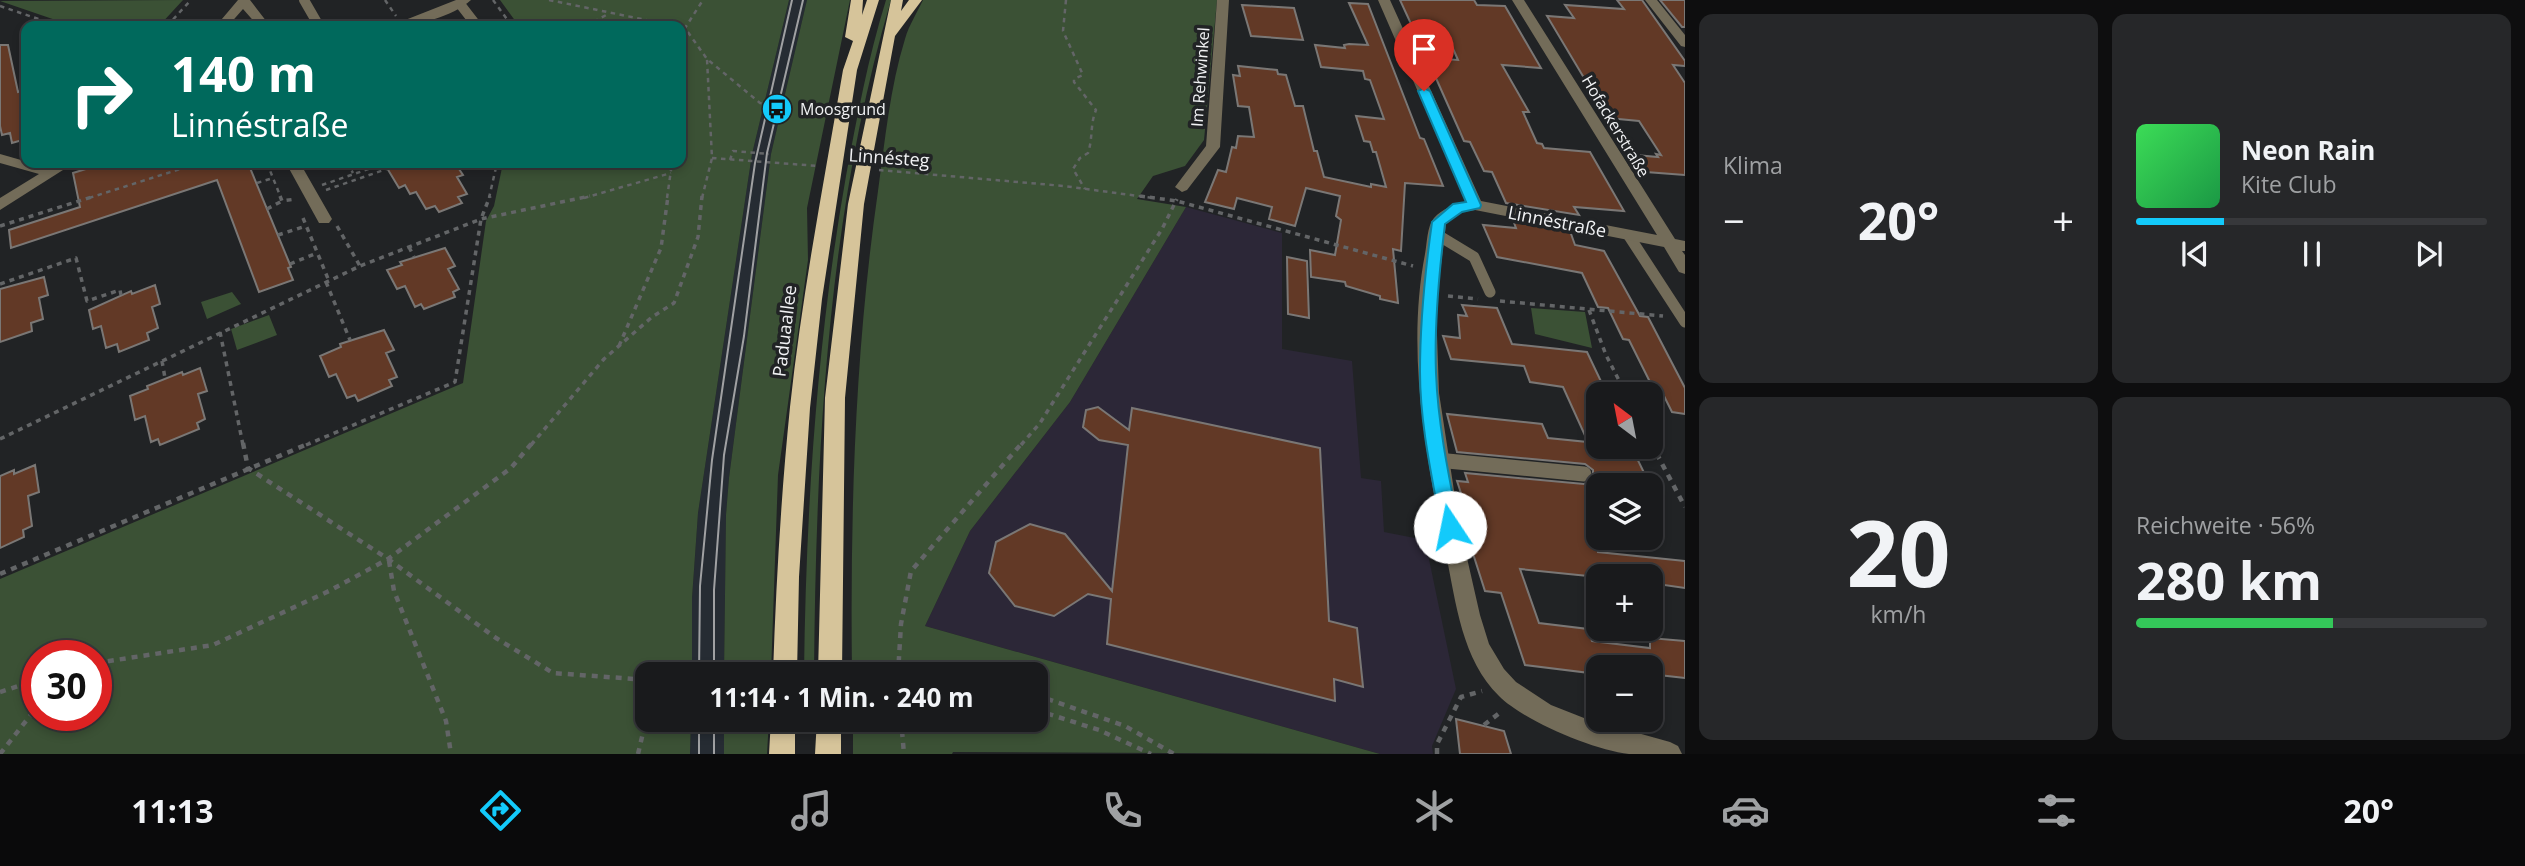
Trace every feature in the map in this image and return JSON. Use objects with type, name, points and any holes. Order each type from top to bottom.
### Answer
[{"type":"highway","points":[[850,70],[852,24],[857,0]]},
{"type":"highway","name":"Paduaallee","points":[[785,662],[788,578],[800,408],[814,285],[850,70],[873,0]]},
{"type":"highway","points":[[830,662],[835,398],[856,204],[897,0]]},
{"type":"highway","points":[[888,36],[916,0]]},
{"type":"highway","points":[[782,754],[783,732]]},
{"type":"highway","points":[[828,754],[829,732]]},
{"type":"street","name":"Im Rehwinkel","points":[[1179,194],[1213,147],[1223,0]]},
{"type":"street","points":[[1384,0],[1475,205],[1447,213],[1439,222],[1430,294],[1428,375],[1437,460],[1472,626],[1486,662],[1498,680],[1530,707],[1562,721],[1670,754]]},
{"type":"street","name":"Hofackerstraße","points":[[1518,0],[1667,244],[1685,268]]},
{"type":"street","points":[[1651,0],[1685,43]]},
{"type":"street","points":[[226,21],[243,1],[260,21]]},
{"type":"street","points":[[410,21],[462,2]]},
{"type":"street","points":[[0,158],[21,164]]},
{"type":"street","points":[[34,168],[51,173]]},
{"type":"street","points":[[0,205],[59,168]]},
{"type":"street","points":[[295,168],[306,195],[324,219]]},
{"type":"street","name":"Linnéstraße","points":[[1475,205],[1685,246]]},
{"type":"lane","points":[[304,0],[316,21]]},
{"type":"lane","points":[[462,2],[474,21]]},
{"type":"lane","points":[[1436,234],[1474,257],[1489,297]]},
{"type":"lane","points":[[1629,236],[1684,320]]},
{"type":"lane","points":[[1437,460],[1584,474]]},
{"type":"path","points":[[172,21],[191,0]]},
{"type":"path","points":[[492,0],[508,21]]},
{"type":"path","points":[[549,0],[650,21]]},
{"type":"path","points":[[686,24],[703,0]]},
{"type":"path","points":[[1066,0],[1064,8],[1067,22],[1063,31],[1083,75],[1074,79],[1074,82],[1096,110],[1091,121],[1093,137],[1088,153],[1080,158],[1073,169],[1085,189]]},
{"type":"path","points":[[0,6],[45,21]]},
{"type":"path","points":[[0,12],[10,9]]},
{"type":"path","points":[[595,21],[610,13]]},
{"type":"path","points":[[686,32],[707,59],[760,103],[782,105]]},
{"type":"path","points":[[112,661],[213,645],[329,591],[388,559],[511,468],[604,359],[652,317],[674,303],[698,237],[702,200],[712,158],[707,59]]},
{"type":"path","points":[[730,160],[733,151],[769,153]]},
{"type":"path","name":"Linnésteg","points":[[712,158],[830,167]]},
{"type":"path","points":[[0,226],[36,218],[190,168]]},
{"type":"path","points":[[269,168],[282,201]]},
{"type":"path","points":[[350,168],[353,174]]},
{"type":"path","points":[[306,195],[371,168]]},
{"type":"path","points":[[267,209],[282,201],[389,168]]},
{"type":"path","points":[[0,574],[455,382],[481,219],[488,204],[496,168]]},
{"type":"path","points":[[618,348],[662,248],[672,168]]},
{"type":"path","name":"Linnésteg","points":[[870,170],[1085,189],[1179,194],[1432,272]]},
{"type":"path","points":[[0,439],[360,266],[481,219],[576,201],[671,173]]},
{"type":"path","points":[[257,183],[273,178]]},
{"type":"path","points":[[899,662],[901,624],[911,571],[1041,424],[1162,229],[1179,194]]},
{"type":"path","points":[[306,195],[306,226],[350,340]]},
{"type":"path","points":[[324,219],[337,225],[360,266]]},
{"type":"path","points":[[278,235],[306,226]]},
{"type":"path","points":[[409,247],[414,257]]},
{"type":"path","points":[[290,264],[317,253]]},
{"type":"path","points":[[0,284],[76,258],[87,302],[120,290],[121,295]]},
{"type":"path","points":[[1430,294],[1489,297],[1684,320]]},
{"type":"path","points":[[1589,310],[1620,382]]},
{"type":"path","points":[[220,332],[248,468],[388,559],[496,638],[553,673],[635,679]]},
{"type":"path","points":[[162,361],[165,378]]},
{"type":"path","points":[[1660,459],[1685,507]]},
{"type":"path","points":[[388,559],[394,591],[446,721],[451,754]]},
{"type":"path","points":[[1437,754],[1437,744],[1461,697],[1483,691],[1498,680]]},
{"type":"path","points":[[0,692],[21,685]]},
{"type":"path","points":[[1048,698],[1089,710],[1125,726],[1174,754]]},
{"type":"path","points":[[1048,714],[1099,730],[1151,754]]},
{"type":"path","points":[[0,754],[21,727]]},
{"type":"path","points":[[638,754],[643,732]]},
{"type":"path","points":[[902,732],[904,754]]},
{"type":"shaded area","points":[[789,0],[807,0],[771,154],[729,478],[724,662],[692,662],[692,598],[698,513],[752,154]]},
{"type":"shaded area","points":[[1186,207],[1282,233],[1282,349],[1352,361],[1361,478],[1381,481],[1384,532],[1425,540],[1456,689],[1432,746],[1433,754],[1380,754],[925,626],[970,531],[1070,402]]},
{"type":"shaded area","points":[[691,732],[724,732],[724,754],[690,754]]},
{"type":"green space","points":[[183,0],[164,21],[58,21],[0,1]]},
{"type":"green space","points":[[500,0],[789,0],[752,154],[698,513],[692,598],[692,662],[635,662],[635,732],[691,732],[690,754],[0,754],[0,579],[463,383],[486,221],[494,206],[502,168],[686,168],[686,21],[515,21]]},
{"type":"green space","points":[[807,0],[850,0],[807,208],[808,260],[778,475],[771,662],[724,662],[729,478],[771,154]]},
{"type":"green space","points":[[886,0],[891,0],[869,82],[839,249],[822,419],[814,662],[804,662],[807,549],[827,300],[854,132]]},
{"type":"green space","points":[[923,0],[1217,0],[1204,140],[1185,166],[1153,176],[1137,199],[1186,207],[1070,402],[970,531],[925,626],[1380,754],[853,754],[853,732],[1048,732],[1048,662],[852,662],[856,432],[864,311],[895,76],[907,34]]},
{"type":"green space","points":[[232,292],[241,304],[207,319],[201,302]]},
{"type":"green space","points":[[1531,308],[1585,312],[1592,348],[1535,334]]},
{"type":"green space","points":[[269,315],[277,335],[237,350],[231,329]]},
{"type":"green space","points":[[724,732],[768,732],[767,754],[724,754]]},
{"type":"building","points":[[1400,0],[1474,0],[1477,5],[1505,6],[1541,68],[1502,65],[1529,112],[1523,112],[1537,143],[1544,148],[1590,152],[1624,211],[1574,207],[1579,215],[1506,203],[1492,172],[1484,171],[1470,142],[1464,141],[1427,58],[1458,60],[1444,28],[1412,26]]},
{"type":"building","points":[[1617,0],[1642,0],[1685,61],[1685,66],[1673,65],[1685,83],[1685,175],[1646,172],[1635,155],[1661,155],[1639,121],[1608,118],[1547,16],[1574,18],[1565,5],[1624,9]]},
{"type":"building","points":[[1660,0],[1685,0],[1685,27],[1682,27]]},
{"type":"building","points":[[1349,3],[1368,4],[1420,138],[1424,139],[1443,186],[1405,183],[1401,251],[1393,249],[1398,303],[1346,286],[1345,282],[1311,277],[1310,250],[1335,255],[1341,220],[1336,216],[1340,196],[1306,188],[1295,226],[1269,219],[1272,207],[1237,198],[1234,209],[1205,202],[1218,170],[1226,172],[1232,147],[1236,148],[1238,136],[1254,137],[1249,107],[1238,106],[1233,75],[1240,76],[1238,66],[1277,70],[1278,74],[1286,75],[1295,106],[1303,106],[1314,151],[1317,151],[1324,177],[1371,187],[1371,184],[1386,187],[1376,152],[1373,152],[1370,142],[1364,141],[1356,116],[1384,119],[1370,80],[1365,79],[1363,71],[1321,67],[1315,45],[1345,48],[1344,45],[1349,44],[1368,45]]},
{"type":"building","points":[[1242,5],[1294,8],[1303,40],[1251,36]]},
{"type":"building","points":[[0,45],[8,45],[18,92],[21,91],[21,140],[12,143],[10,133],[2,135]]},
{"type":"building","points":[[89,168],[250,168],[291,267],[288,268],[293,280],[259,292],[217,180],[11,248],[9,230],[80,207],[73,173]]},
{"type":"building","points":[[387,168],[458,168],[463,175],[457,177],[467,194],[458,197],[462,203],[439,212],[435,206],[426,209],[416,192],[410,194],[405,185],[399,188]]},
{"type":"building","points":[[1513,220],[1570,231],[1575,245],[1604,251],[1640,316],[1648,317],[1685,388],[1685,414],[1672,412],[1663,394],[1663,382],[1650,382],[1629,340],[1623,339],[1608,308],[1598,307],[1582,273],[1497,257],[1483,225],[1516,228]]},
{"type":"building","points":[[445,248],[455,266],[448,269],[459,289],[453,292],[455,297],[424,309],[421,304],[415,307],[405,286],[397,289],[387,270],[402,265],[400,262]]},
{"type":"building","points":[[1287,257],[1307,261],[1309,318],[1288,314]]},
{"type":"building","points":[[44,277],[48,295],[39,298],[43,319],[31,323],[32,331],[0,342],[0,289]]},
{"type":"building","points":[[155,285],[160,304],[152,307],[158,328],[147,333],[149,340],[119,352],[117,344],[106,348],[101,326],[93,329],[89,310],[131,291],[132,294]]},
{"type":"building","points":[[1462,305],[1497,308],[1512,344],[1587,352],[1601,382],[1586,382],[1586,438],[1563,387],[1530,382],[1524,366],[1451,359],[1443,336],[1460,338],[1458,315],[1467,316]]},
{"type":"building","points":[[384,330],[394,350],[386,353],[397,377],[389,380],[392,386],[358,401],[355,395],[347,398],[336,374],[329,377],[320,356],[341,347],[340,344]]},
{"type":"building","points":[[200,368],[207,391],[198,394],[205,419],[197,423],[199,429],[160,445],[158,439],[151,442],[145,416],[135,420],[130,396],[182,372],[183,375]]},
{"type":"building","points":[[1098,407],[1129,430],[1132,408],[1320,448],[1329,621],[1357,628],[1363,687],[1334,679],[1335,701],[1107,644],[1111,599],[1088,594],[1054,616],[1015,606],[989,573],[996,542],[1030,524],[1065,534],[1112,591],[1128,445],[1099,440],[1083,427],[1086,410]]},
{"type":"building","points":[[1447,414],[1542,424],[1548,438],[1586,442],[1586,459],[1637,459],[1644,473],[1593,473],[1585,464],[1457,452]]},
{"type":"building","points":[[35,465],[39,492],[28,496],[32,526],[23,530],[24,537],[0,548],[0,476],[14,470],[14,474]]},
{"type":"building","points":[[1465,473],[1586,483],[1586,550],[1685,561],[1685,588],[1663,585],[1663,564],[1586,564],[1586,576],[1520,569],[1539,623],[1586,629],[1586,641],[1650,648],[1650,641],[1685,641],[1685,678],[1663,675],[1663,655],[1586,655],[1586,673],[1525,665],[1501,593],[1485,591],[1468,538],[1476,539],[1457,481],[1468,482]]},
{"type":"building","points":[[1456,719],[1504,731],[1511,754],[1460,754]]},
{"type":"tram line","points":[[699,662],[700,586],[712,460],[755,163],[792,0]]},
{"type":"tram line","points":[[714,662],[714,590],[724,455],[744,336],[767,153],[803,0]]},
{"type":"tram line","points":[[699,732],[699,754]]},
{"type":"tram line","points":[[714,732],[714,754]]},
{"type":"place","name":"Moosgrund","points":[[777,109]]},
{"type":"route","points":[[1424,91],[1475,205],[1447,213],[1439,222],[1430,294],[1428,375],[1437,460],[1450,527]]}]
